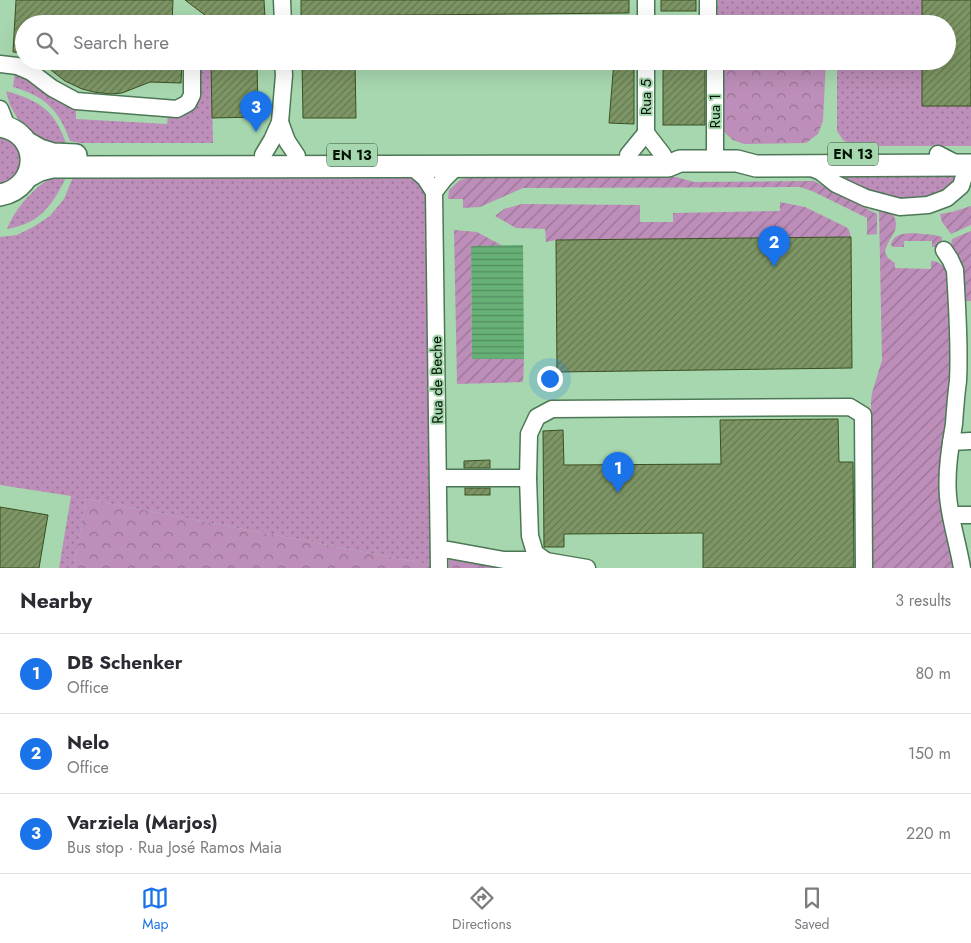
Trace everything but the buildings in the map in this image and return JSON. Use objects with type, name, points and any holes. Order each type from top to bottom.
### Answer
[{"type":"main road","name":"EN 13","points":[[2,121],[18,133],[26,142],[40,150],[53,154],[297,156],[628,155],[716,161],[737,160],[755,154],[938,154],[967,161]]},
{"type":"main road","points":[[26,142],[30,150],[31,160],[27,177]]},
{"type":"main road","points":[[168,166],[252,160],[259,159],[263,155]]},
{"type":"main road","name":"EN 13","points":[[0,195],[20,187],[27,177],[40,170],[52,167],[668,166],[672,158]]},
{"type":"main road","name":"EN 13","points":[[737,160],[756,166],[967,161]]},
{"type":"street","points":[[282,0],[283,15]]},
{"type":"street","points":[[646,0],[646,15]]},
{"type":"street","points":[[708,0],[708,15]]},
{"type":"street","points":[[0,64],[15,66]]},
{"type":"street","points":[[26,70],[52,88],[76,101],[177,109],[188,103],[192,95],[192,70]]},
{"type":"street","points":[[263,155],[280,122],[284,70]]},
{"type":"street","name":"Rua 5","points":[[628,155],[646,133],[646,70]]},
{"type":"street","name":"Rua 1","points":[[715,70],[716,161]]},
{"type":"street","points":[[280,122],[287,140],[297,156]]},
{"type":"street","name":"Rua 5","points":[[646,133],[672,158]]},
{"type":"street","points":[[935,203],[947,198],[960,186],[967,161]]},
{"type":"street","points":[[805,165],[821,172],[836,184],[866,198],[900,207],[935,203],[960,198],[971,193]]},
{"type":"street","points":[[411,166],[425,178],[434,192],[457,166]]},
{"type":"street","name":"Rua de Beche","points":[[434,192],[439,568]]},
{"type":"street","points":[[944,250],[955,270],[964,307],[958,346],[958,379],[948,476],[950,515],[962,568]]},
{"type":"street","points":[[544,560],[535,552],[530,536],[529,434],[537,417],[552,409],[850,407],[863,415],[864,568]]},
{"type":"street","points":[[951,442],[971,441]]},
{"type":"street","points":[[438,478],[528,478]]},
{"type":"street","points":[[950,515],[971,515]]},
{"type":"street","points":[[438,550],[449,550],[504,560],[544,560],[587,568]]},
{"type":"green space","points":[[718,0],[971,0],[971,146],[853,146],[843,140],[837,131],[837,70],[956,70],[956,15],[717,15]]},
{"type":"green space","points":[[194,70],[211,70],[213,143],[80,143],[70,141],[61,121],[49,106],[34,95],[13,87],[15,72],[27,75],[46,93],[76,109],[76,119],[167,124],[168,115],[182,115]]},
{"type":"green space","points":[[719,70],[826,70],[823,121],[818,134],[806,143],[744,144],[733,140],[725,133],[720,123]]},
{"type":"green space","points":[[6,91],[29,99],[45,109],[57,124],[67,146],[44,140],[31,131],[18,119],[10,105]]},
{"type":"green space","points":[[0,135],[14,140],[24,155],[16,179],[0,186]]},
{"type":"green space","points":[[831,169],[958,171],[957,182],[940,197],[891,200],[840,179]]},
{"type":"green space","points":[[58,172],[68,173],[57,194],[45,210],[29,222],[7,229],[16,212],[28,197]]},
{"type":"green space","points":[[474,176],[676,177],[694,182],[814,181],[877,214],[877,234],[867,235],[867,218],[800,187],[523,188],[480,207],[463,208],[463,199],[448,199],[449,190],[460,180]]},
{"type":"green space","points":[[73,177],[406,177],[419,184],[427,204],[432,565],[86,499],[74,568],[59,568],[71,496],[0,485],[0,237],[17,235],[50,216],[64,199]]},
{"type":"green space","points":[[780,202],[805,207],[846,227],[851,237],[556,240],[546,242],[545,229],[516,228],[495,216],[504,209],[522,204],[640,205],[640,222],[673,222],[673,213],[780,211]]},
{"type":"green space","points":[[971,206],[971,225],[951,234],[942,222],[940,214]]},
{"type":"green space","points":[[879,211],[893,214],[895,220],[895,229],[885,252],[888,258],[895,263],[895,268],[931,269],[931,261],[934,261],[941,264],[949,272],[956,568],[873,568],[871,401],[882,360]]},
{"type":"green space","points":[[454,230],[477,232],[503,246],[471,246],[472,359],[524,359],[523,382],[457,384]]},
{"type":"green space","points":[[971,231],[971,301],[960,302],[950,251],[952,239]]},
{"type":"green space","points":[[912,233],[942,237],[942,247],[932,247],[932,241],[904,241],[904,247],[893,247],[891,245],[896,237]]},
{"type":"green space","points":[[86,499],[432,565],[432,568],[74,568]]},
{"type":"green space","points":[[449,554],[534,568],[449,568]]},
{"type":"shaded area","points":[[523,245],[524,359],[472,359],[471,246]]},
{"type":"place","name":"Varziela (Marjos)","points":[[256,132]]},
{"type":"place","name":"Nelo","points":[[774,267]]},
{"type":"place","name":"DB Schenker","points":[[618,493]]}]
